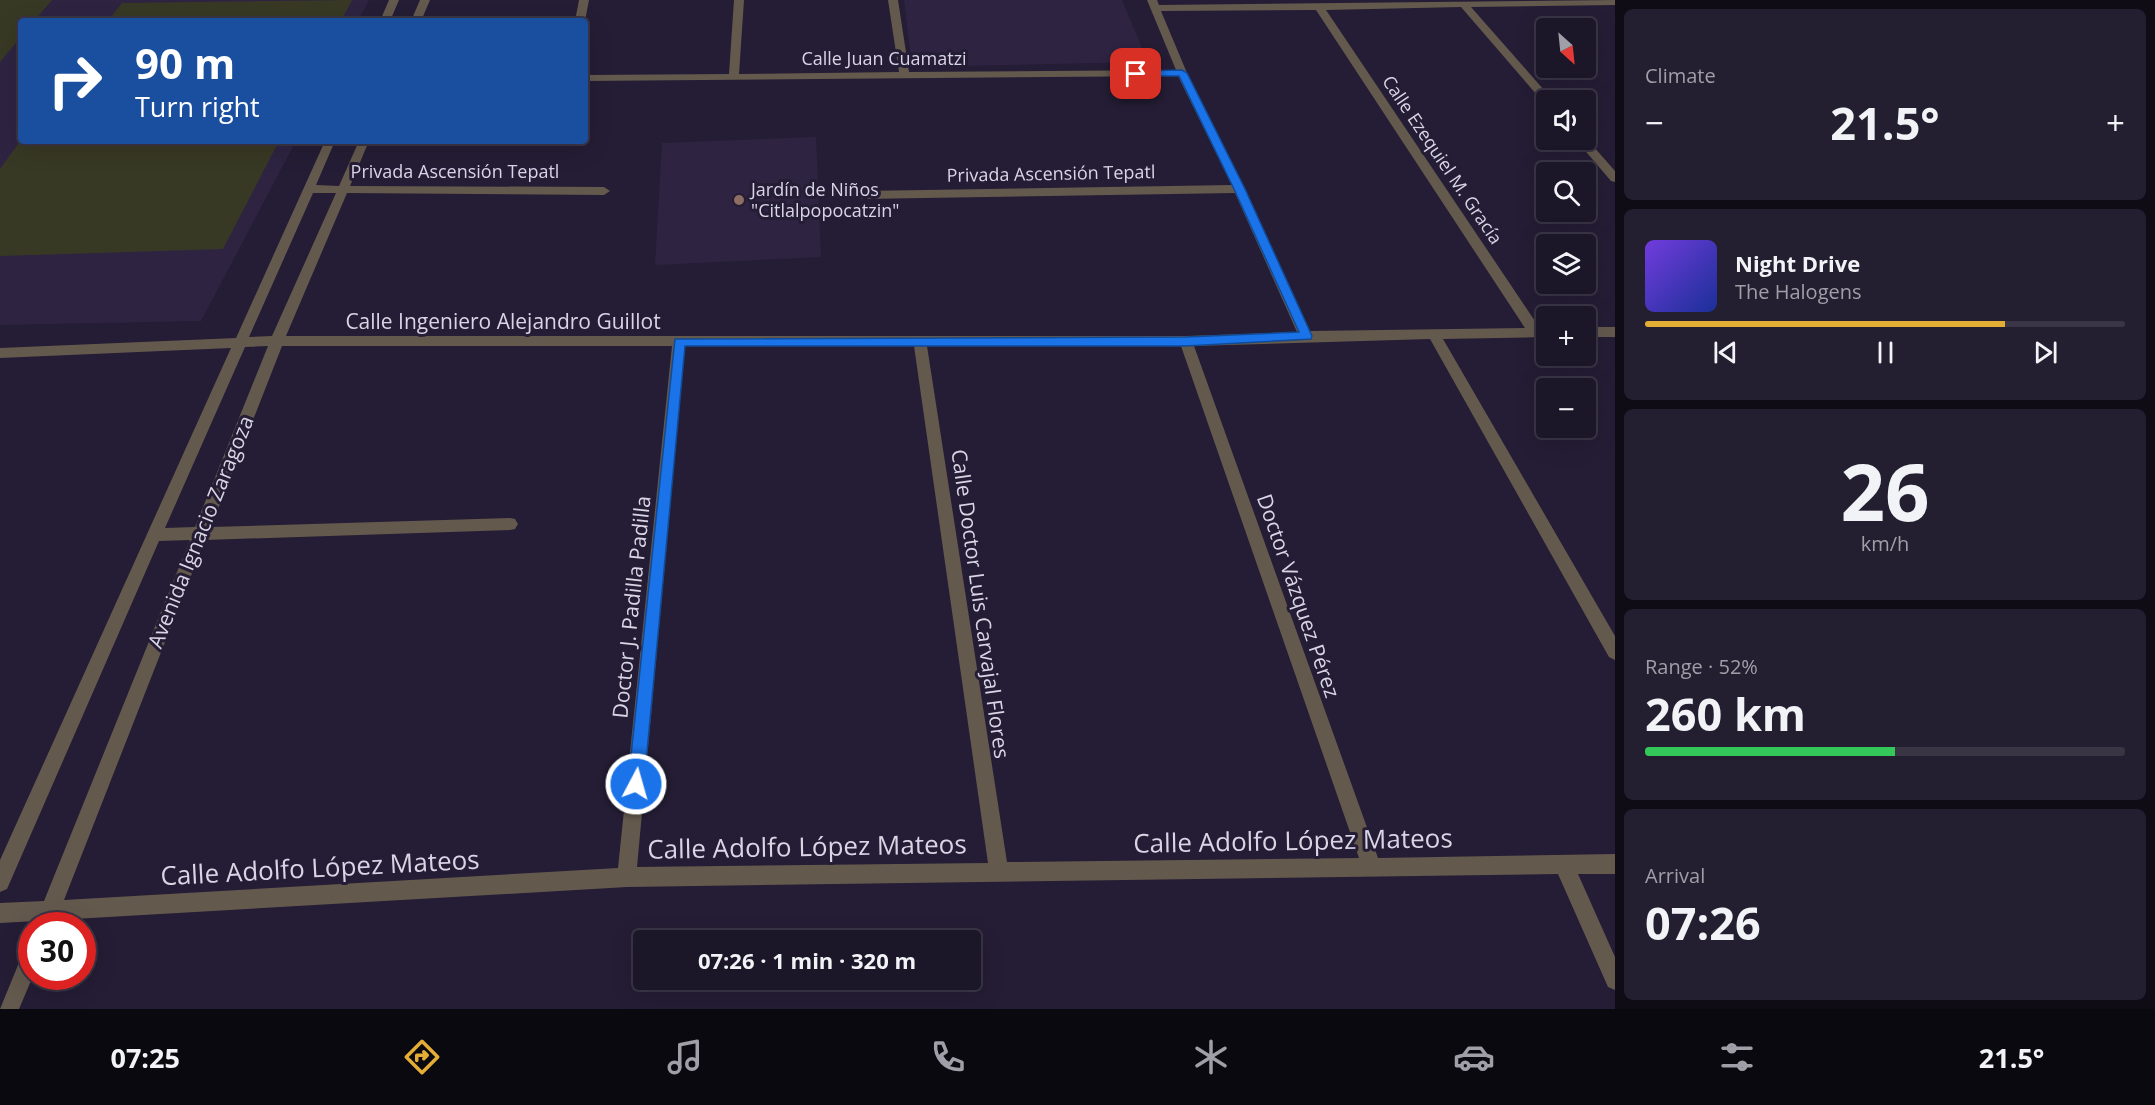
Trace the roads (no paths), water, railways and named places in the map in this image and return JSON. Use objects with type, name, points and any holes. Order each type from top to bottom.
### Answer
[{"type":"street","points":[[386,18],[394,0]]},
{"type":"street","points":[[417,18],[425,0]]},
{"type":"street","points":[[581,18],[585,0]]},
{"type":"street","points":[[734,76],[739,0]]},
{"type":"street","points":[[893,0],[904,75]]},
{"type":"street","points":[[1306,336],[1239,189],[1182,73],[1153,4],[1319,8],[1615,2]]},
{"type":"street","points":[[1464,5],[1538,90]]},
{"type":"street","name":"Calle Ezequiel M. Gracía","points":[[1319,8],[1536,325]]},
{"type":"street","name":"Calle Juan Cuamatzi","points":[[588,78],[1182,73]]},
{"type":"street","name":"Avenida Ignacio Zaragoza","points":[[0,882],[238,342],[329,144]]},
{"type":"street","name":"Avenida Ignacio Zaragoza","points":[[48,912],[277,341],[363,144]]},
{"type":"street","points":[[1590,150],[1615,178]]},
{"type":"street","name":"Privada Ascensión Tepatl","points":[[307,189],[604,191]]},
{"type":"street","name":"Privada Ascensión Tepatl","points":[[862,195],[1239,189]]},
{"type":"street","name":"Calle Ingeniero Alejandro Guillot","points":[[0,353],[277,341],[1186,341],[1306,336],[1536,332]]},
{"type":"street","points":[[1596,332],[1615,332]]},
{"type":"street","points":[[1434,335],[1615,652]]},
{"type":"street","name":"Doctor Vázquez Pérez","points":[[1186,341],[1371,866]]},
{"type":"street","name":"Doctor J. Padilla Padilla","points":[[627,877],[679,342]]},
{"type":"street","name":"Calle Doctor Luis Carvajal Flores","points":[[920,342],[999,872]]},
{"type":"street","points":[[153,535],[510,524]]},
{"type":"street","name":"Calle Adolfo López Mateos","points":[[96,914],[627,877],[1615,864]]},
{"type":"street","points":[[1564,865],[1615,980]]},
{"type":"street","name":"Calle Adolfo López Mateos","points":[[0,913],[18,915]]},
{"type":"street","points":[[9,1009],[18,988]]},
{"type":"place","name":"Jardín de Niños \"Citlalpopocatzin\"","points":[[739,200]]}]
